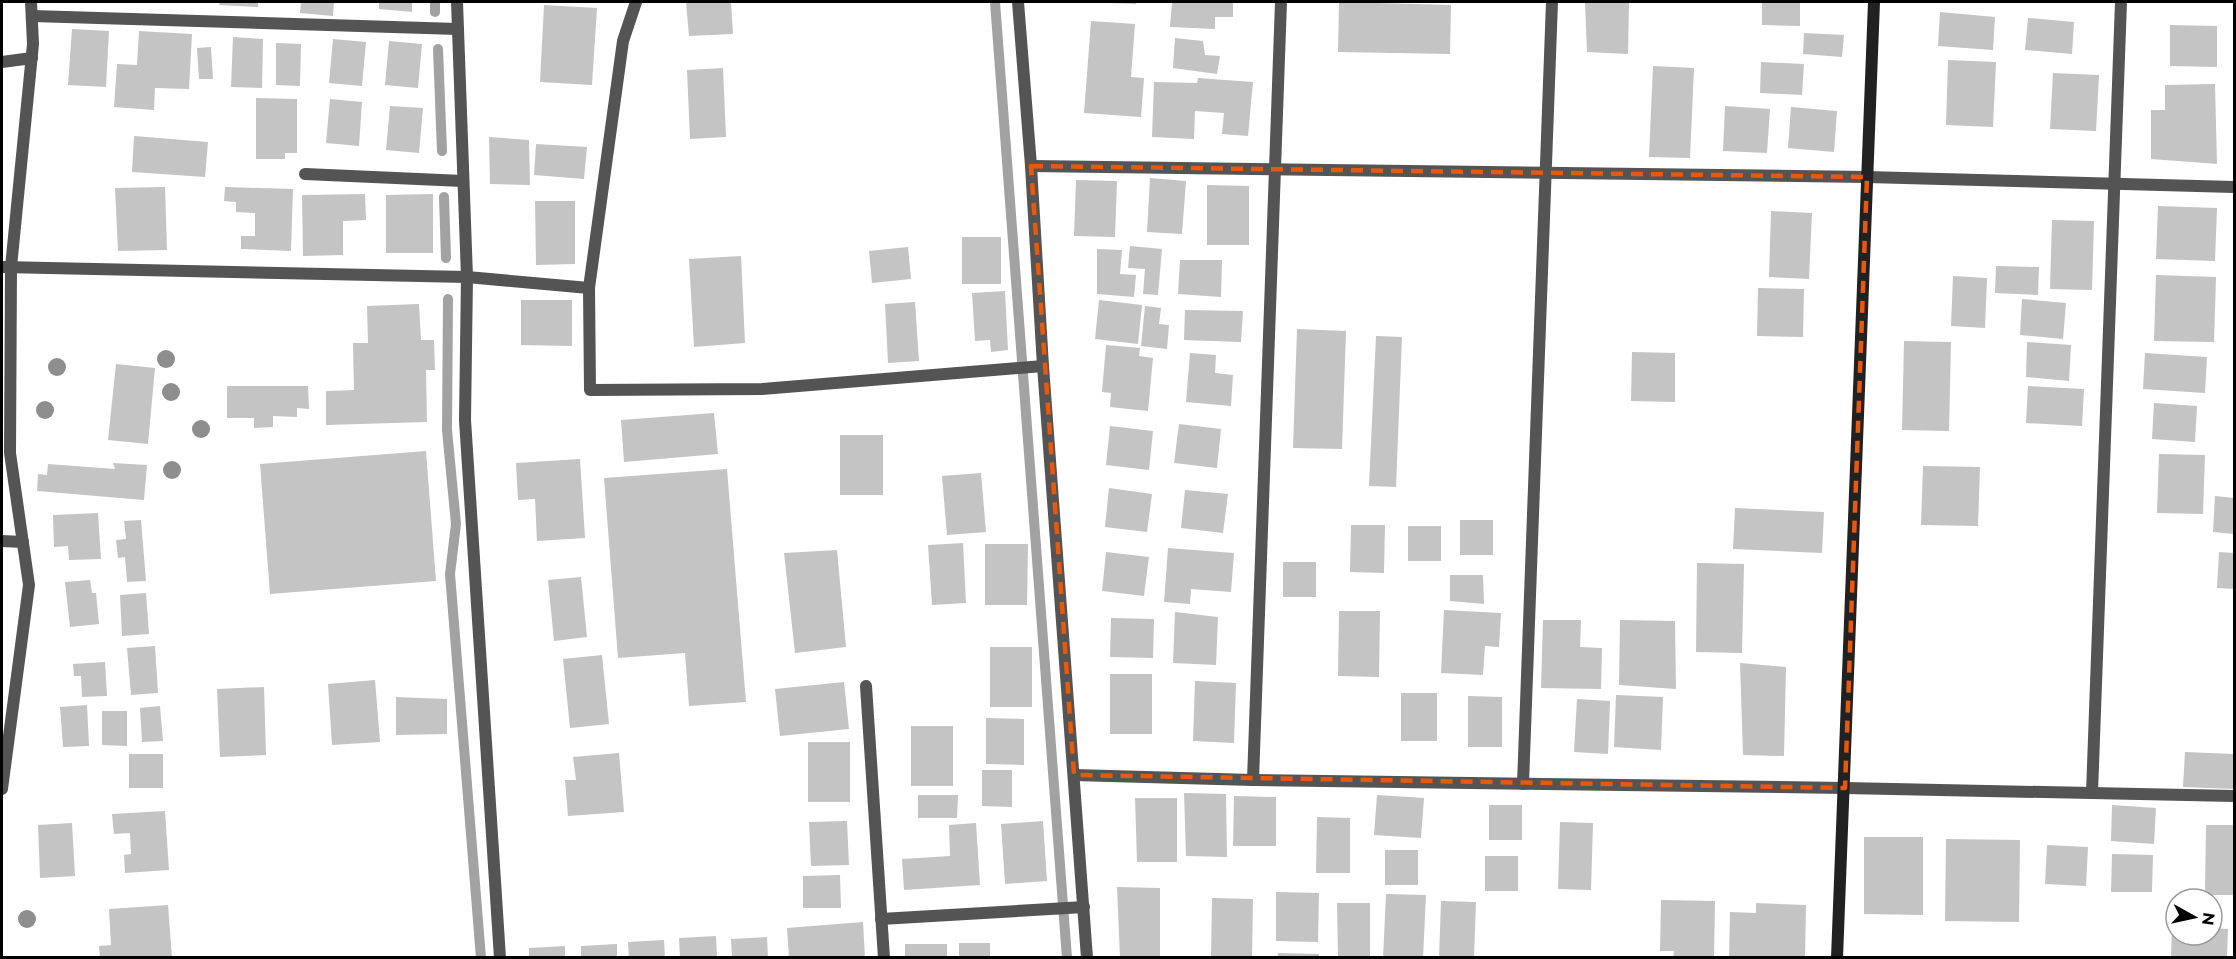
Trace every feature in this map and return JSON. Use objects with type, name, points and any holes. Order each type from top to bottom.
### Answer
[{"type":"street","points":[[2,789],[7,719],[29,585],[6,453],[6,267],[32,58],[31,2]]},
{"type":"street","points":[[457,2],[467,277],[465,420],[500,957]]},
{"type":"street","points":[[636,2],[623,40],[589,288],[590,390],[762,389],[1043,366]]},
{"type":"street","points":[[1018,2],[1087,957]]},
{"type":"street","points":[[1253,780],[1281,2]]},
{"type":"street","points":[[1524,784],[1552,2]]},
{"type":"street","points":[[1837,957],[1874,2]]},
{"type":"street","points":[[2092,793],[2121,2]]},
{"type":"street","points":[[32,16],[458,29]]},
{"type":"street","points":[[2,62],[32,58]]},
{"type":"street","points":[[1031,166],[1867,177],[2235,187]]},
{"type":"street","points":[[305,174],[464,181]]},
{"type":"street","points":[[6,267],[467,277],[589,288]]},
{"type":"street","points":[[2,541],[23,542]]},
{"type":"street","points":[[866,686],[884,957]]},
{"type":"street","points":[[1074,775],[2235,796]]},
{"type":"street","points":[[881,919],[1084,907]]},
{"type":"highlighted area","points":[[1031,166],[1867,177],[1845,788],[1074,775]]},
{"type":"building","points":[[220,2],[258,2],[258,7],[219,5]]},
{"type":"building","points":[[301,2],[334,2],[333,16],[300,13]]},
{"type":"building","points":[[379,2],[412,2],[412,12],[379,9]]},
{"type":"building","points":[[686,2],[731,2],[733,34],[689,36]]},
{"type":"building","points":[[1136,2],[1136,4],[1108,3]]},
{"type":"building","points":[[1172,2],[1233,2],[1233,17],[1215,17],[1215,29],[1170,27]]},
{"type":"building","points":[[1339,2],[1451,5],[1450,54],[1338,52]]},
{"type":"building","points":[[1585,2],[1629,2],[1628,54],[1587,52]]},
{"type":"building","points":[[1762,2],[1800,2],[1800,26],[1762,25]]},
{"type":"building","points":[[544,5],[597,8],[592,85],[540,82]]},
{"type":"building","points":[[1940,12],[1995,17],[1993,50],[1938,46]]},
{"type":"building","points":[[2028,18],[2074,22],[2072,54],[2025,50]]},
{"type":"building","points":[[1091,21],[1135,24],[1131,77],[1144,78],[1141,117],[1084,113]]},
{"type":"building","points":[[2170,25],[2217,26],[2217,67],[2170,66]]},
{"type":"building","points":[[72,29],[109,31],[106,87],[68,85]]},
{"type":"building","points":[[139,31],[192,34],[189,89],[155,88],[154,110],[114,107],[117,64],[137,65]]},
{"type":"building","points":[[1804,33],[1844,35],[1842,57],[1803,54]]},
{"type":"building","points":[[233,37],[263,39],[262,88],[231,87]]},
{"type":"building","points":[[1175,38],[1203,41],[1205,55],[1220,56],[1217,74],[1173,68]]},
{"type":"building","points":[[333,39],[366,42],[362,86],[329,83]]},
{"type":"building","points":[[389,41],[422,44],[418,88],[385,85]]},
{"type":"building","points":[[276,43],[301,44],[300,86],[276,85]]},
{"type":"building","points":[[211,47],[213,79],[199,79],[197,48]]},
{"type":"building","points":[[1948,60],[1996,62],[1993,127],[1946,125]]},
{"type":"building","points":[[1761,62],[1804,64],[1802,95],[1760,93]]},
{"type":"building","points":[[1653,66],[1694,68],[1690,158],[1649,157]]},
{"type":"building","points":[[723,68],[726,137],[690,139],[687,70]]},
{"type":"building","points":[[2053,73],[2099,75],[2096,131],[2050,129]]},
{"type":"building","points":[[1198,78],[1253,82],[1248,136],[1222,134],[1224,113],[1195,111],[1194,139],[1152,137],[1154,82],[1197,83]]},
{"type":"building","points":[[2215,84],[2217,164],[2151,159],[2151,110],[2165,110],[2165,85]]},
{"type":"building","points":[[256,98],[297,99],[297,153],[285,153],[285,159],[256,159]]},
{"type":"building","points":[[330,99],[362,102],[359,146],[326,143]]},
{"type":"building","points":[[390,106],[423,108],[419,153],[386,150]]},
{"type":"building","points":[[1725,106],[1770,109],[1767,153],[1723,151]]},
{"type":"building","points":[[1791,107],[1837,111],[1834,152],[1788,148]]},
{"type":"building","points":[[134,136],[208,142],[205,177],[132,172]]},
{"type":"building","points":[[489,137],[529,140],[530,185],[490,184]]},
{"type":"building","points":[[536,144],[587,147],[584,179],[534,175]]},
{"type":"building","points":[[1150,178],[1186,181],[1182,234],[1147,232]]},
{"type":"building","points":[[1076,180],[1117,181],[1115,237],[1074,236]]},
{"type":"building","points":[[1207,185],[1249,186],[1249,245],[1207,245]]},
{"type":"building","points":[[165,187],[167,250],[118,251],[115,188]]},
{"type":"building","points":[[225,187],[293,189],[291,251],[241,249],[241,236],[255,236],[255,213],[236,212],[236,202],[224,201]]},
{"type":"building","points":[[365,194],[366,220],[343,221],[343,255],[303,256],[302,195]]},
{"type":"building","points":[[433,194],[433,253],[386,253],[386,195]]},
{"type":"building","points":[[535,201],[575,201],[575,264],[536,265]]},
{"type":"building","points":[[2158,206],[2217,208],[2215,261],[2156,259]]},
{"type":"building","points":[[1771,211],[1812,213],[1809,279],[1769,277]]},
{"type":"building","points":[[2052,220],[2094,221],[2092,290],[2050,289]]},
{"type":"building","points":[[962,237],[1001,237],[1001,284],[962,284]]},
{"type":"building","points":[[1130,246],[1162,249],[1158,295],[1143,294],[1145,269],[1128,268]]},
{"type":"building","points":[[908,247],[911,279],[872,283],[869,251]]},
{"type":"building","points":[[1097,249],[1122,250],[1120,274],[1136,275],[1134,297],[1097,294]]},
{"type":"building","points":[[741,256],[745,343],[694,347],[689,259]]},
{"type":"building","points":[[1180,260],[1222,260],[1221,297],[1178,294]]},
{"type":"building","points":[[1996,266],[2039,267],[2038,295],[1995,293]]},
{"type":"building","points":[[2156,275],[2216,277],[2214,342],[2154,341]]},
{"type":"building","points":[[1953,276],[1987,278],[1985,328],[1951,326]]},
{"type":"building","points":[[1758,288],[1804,289],[1803,337],[1757,336]]},
{"type":"building","points":[[1005,291],[1008,350],[991,352],[990,340],[975,341],[972,293]]},
{"type":"building","points":[[2022,299],[2066,303],[2063,339],[2020,335]]},
{"type":"building","points":[[521,300],[572,300],[572,346],[521,345]]},
{"type":"building","points":[[1099,300],[1142,305],[1138,344],[1095,339]]},
{"type":"building","points":[[915,302],[919,361],[888,363],[885,304]]},
{"type":"building","points":[[419,304],[421,340],[434,340],[435,370],[426,370],[427,422],[326,425],[326,391],[354,390],[353,343],[368,343],[367,306]]},
{"type":"building","points":[[1145,306],[1161,308],[1159,324],[1169,325],[1167,349],[1141,346]]},
{"type":"building","points":[[1185,310],[1243,311],[1241,342],[1184,340]]},
{"type":"building","points":[[1297,329],[1346,331],[1342,449],[1293,448]]},
{"type":"building","points":[[1376,336],[1402,337],[1396,487],[1369,486]]},
{"type":"building","points":[[1904,341],[1951,342],[1949,431],[1902,430]]},
{"type":"building","points":[[2027,342],[2071,345],[2069,381],[2026,377]]},
{"type":"building","points":[[1106,345],[1140,348],[1139,356],[1153,358],[1148,411],[1110,407],[1111,393],[1102,392]]},
{"type":"building","points":[[1632,352],[1675,353],[1675,402],[1631,401]]},
{"type":"building","points":[[1190,353],[1216,355],[1215,373],[1233,375],[1231,406],[1186,402]]},
{"type":"building","points":[[2145,353],[2207,357],[2205,393],[2143,389]]},
{"type":"building","points":[[116,364],[155,368],[148,444],[108,440]]},
{"type":"building","points":[[227,386],[308,386],[309,409],[297,408],[297,417],[273,416],[273,427],[254,428],[254,418],[227,418]]},
{"type":"building","points":[[2028,386],[2084,389],[2082,426],[2026,423]]},
{"type":"building","points":[[2154,403],[2197,406],[2195,442],[2152,439]]},
{"type":"building","points":[[714,413],[718,454],[624,462],[621,420]]},
{"type":"building","points":[[1179,424],[1221,429],[1217,468],[1174,463]]},
{"type":"building","points":[[1110,426],[1153,431],[1149,470],[1106,465]]},
{"type":"building","points":[[840,435],[883,435],[883,495],[840,495]]},
{"type":"building","points":[[426,451],[436,581],[270,594],[260,464]]},
{"type":"building","points":[[2159,454],[2205,455],[2203,514],[2157,513]]},
{"type":"building","points":[[580,459],[585,538],[537,541],[535,499],[518,500],[516,463]]},
{"type":"building","points":[[113,463],[147,465],[144,500],[37,491],[38,474],[47,475],[48,464],[115,469]]},
{"type":"building","points":[[1923,466],[1980,467],[1978,526],[1921,525]]},
{"type":"building","points":[[727,469],[746,702],[689,706],[685,653],[618,658],[604,478]]},
{"type":"building","points":[[981,473],[986,532],[947,535],[942,476]]},
{"type":"building","points":[[1109,488],[1152,494],[1147,532],[1105,527]]},
{"type":"building","points":[[1185,490],[1228,494],[1223,533],[1181,528]]},
{"type":"building","points":[[2215,496],[2234,498],[2234,534],[2213,532]]},
{"type":"building","points":[[1735,508],[1824,512],[1822,553],[1733,549]]},
{"type":"building","points":[[98,513],[101,559],[69,560],[68,546],[54,547],[53,515]]},
{"type":"building","points":[[141,520],[146,581],[127,582],[125,557],[118,558],[116,540],[126,539],[124,521]]},
{"type":"building","points":[[1460,520],[1493,520],[1493,555],[1460,555]]},
{"type":"building","points":[[1351,525],[1385,525],[1384,573],[1350,572]]},
{"type":"building","points":[[1408,526],[1441,526],[1441,561],[1408,561]]},
{"type":"building","points":[[963,543],[966,603],[932,605],[928,545]]},
{"type":"building","points":[[985,544],[1028,544],[1027,605],[985,605]]},
{"type":"building","points":[[1168,548],[1234,553],[1231,592],[1191,589],[1190,604],[1164,602]]},
{"type":"building","points":[[837,550],[846,647],[795,653],[784,553]]},
{"type":"building","points":[[1106,552],[1149,557],[1144,596],[1102,591]]},
{"type":"building","points":[[2219,552],[2234,553],[2234,589],[2217,588]]},
{"type":"building","points":[[1283,562],[1316,562],[1316,597],[1283,597]]},
{"type":"building","points":[[1697,563],[1744,564],[1742,653],[1696,652]]},
{"type":"building","points":[[1450,575],[1483,575],[1484,604],[1450,601]]},
{"type":"building","points":[[581,577],[587,637],[554,641],[548,580]]},
{"type":"building","points":[[90,580],[92,593],[96,593],[99,624],[70,627],[65,582]]},
{"type":"building","points":[[146,593],[149,634],[122,636],[120,595]]},
{"type":"building","points":[[1444,610],[1501,613],[1499,647],[1485,646],[1483,675],[1441,673]]},
{"type":"building","points":[[1339,611],[1380,611],[1379,677],[1338,676]]},
{"type":"building","points":[[1175,612],[1218,617],[1216,665],[1173,663]]},
{"type":"building","points":[[1111,618],[1154,619],[1153,658],[1110,657]]},
{"type":"building","points":[[1543,620],[1581,620],[1580,647],[1602,648],[1601,689],[1541,688]]},
{"type":"building","points":[[1620,620],[1675,621],[1676,689],[1619,685]]},
{"type":"building","points":[[155,646],[158,693],[131,695],[127,648]]},
{"type":"building","points":[[990,647],[1032,647],[1032,707],[990,707]]},
{"type":"building","points":[[602,655],[609,724],[570,728],[563,659]]},
{"type":"building","points":[[105,662],[107,696],[82,697],[81,676],[74,676],[73,664]]},
{"type":"building","points":[[1740,663],[1786,667],[1784,756],[1743,755]]},
{"type":"building","points":[[1110,674],[1152,674],[1152,734],[1110,734]]},
{"type":"building","points":[[375,680],[380,742],[332,745],[328,684]]},
{"type":"building","points":[[1195,681],[1236,683],[1234,743],[1193,741]]},
{"type":"building","points":[[844,682],[849,729],[780,736],[775,689]]},
{"type":"building","points":[[264,687],[266,755],[220,757],[217,689]]},
{"type":"building","points":[[1401,693],[1437,693],[1437,741],[1401,741]]},
{"type":"building","points":[[1616,695],[1663,697],[1661,750],[1614,747]]},
{"type":"building","points":[[1468,696],[1502,697],[1502,747],[1468,747]]},
{"type":"building","points":[[396,697],[447,699],[447,734],[396,735]]},
{"type":"building","points":[[1577,699],[1610,701],[1608,754],[1574,752]]},
{"type":"building","points":[[87,705],[89,746],[63,747],[60,707]]},
{"type":"building","points":[[160,706],[163,741],[142,742],[140,708]]},
{"type":"building","points":[[102,711],[127,711],[127,746],[102,745]]},
{"type":"building","points":[[986,718],[1024,719],[1024,765],[986,764]]},
{"type":"building","points":[[911,726],[953,726],[953,786],[911,786]]},
{"type":"building","points":[[808,742],[850,742],[850,802],[808,802]]},
{"type":"building","points":[[2185,752],[2234,754],[2234,789],[2183,787]]},
{"type":"building","points":[[619,753],[624,812],[568,816],[565,780],[576,780],[573,757]]},
{"type":"building","points":[[129,754],[163,754],[163,788],[129,788]]},
{"type":"building","points":[[982,770],[1012,770],[1012,807],[982,806]]},
{"type":"building","points":[[1184,793],[1226,794],[1227,857],[1186,856]]},
{"type":"building","points":[[918,795],[958,795],[957,818],[918,818]]},
{"type":"building","points":[[1377,795],[1424,798],[1421,838],[1374,835]]},
{"type":"building","points":[[1234,796],[1276,797],[1276,846],[1233,846]]},
{"type":"building","points":[[1135,798],[1177,798],[1177,862],[1137,862]]},
{"type":"building","points":[[1489,805],[1522,805],[1522,840],[1489,840]]},
{"type":"building","points":[[2112,805],[2156,808],[2154,844],[2111,841]]},
{"type":"building","points":[[165,811],[169,870],[125,873],[124,855],[131,854],[130,833],[114,834],[112,814]]},
{"type":"building","points":[[1317,817],[1350,818],[1350,873],[1316,873]]},
{"type":"building","points":[[847,821],[849,865],[811,866],[809,822]]},
{"type":"building","points":[[1043,821],[1047,881],[1005,884],[1001,824]]},
{"type":"building","points":[[1560,822],[1593,823],[1591,890],[1558,889]]},
{"type":"building","points":[[72,823],[75,876],[40,878],[38,825]]},
{"type":"building","points":[[976,823],[980,885],[904,890],[902,859],[950,856],[949,825]]},
{"type":"building","points":[[2206,825],[2234,825],[2234,895],[2224,895],[2224,887],[2205,887]]},
{"type":"building","points":[[1864,837],[1923,837],[1923,915],[1864,914]]},
{"type":"building","points":[[1946,839],[2020,840],[2019,922],[1945,921]]},
{"type":"building","points":[[2047,845],[2088,847],[2086,886],[2045,884]]},
{"type":"building","points":[[1385,850],[1418,850],[1418,885],[1385,885]]},
{"type":"building","points":[[2112,854],[2153,855],[2152,892],[2111,892]]},
{"type":"building","points":[[1485,856],[1518,856],[1518,891],[1485,891]]},
{"type":"building","points":[[840,875],[841,908],[803,908],[803,876]]},
{"type":"building","points":[[1117,887],[1160,888],[1160,958],[1120,958]]},
{"type":"building","points":[[1276,892],[1319,893],[1318,942],[1276,941]]},
{"type":"building","points":[[1386,894],[1426,895],[1423,958],[1383,958]]},
{"type":"building","points":[[1212,898],[1253,899],[1252,958],[1211,958]]},
{"type":"building","points":[[1661,900],[1715,901],[1714,958],[1673,958],[1674,951],[1660,951]]},
{"type":"building","points":[[1441,901],[1476,902],[1474,958],[1439,958]]},
{"type":"building","points":[[1337,903],[1370,903],[1370,958],[1338,958]]},
{"type":"building","points":[[1756,903],[1806,905],[1805,958],[1729,958],[1730,912],[1756,913]]},
{"type":"building","points":[[168,905],[172,958],[100,958],[99,946],[111,945],[109,909]]},
{"type":"building","points":[[863,922],[865,958],[789,958],[787,928]]},
{"type":"building","points":[[2224,929],[2228,929],[2227,958],[2171,958],[2171,947],[2224,947]]},
{"type":"building","points":[[716,936],[717,958],[680,958],[679,938]]},
{"type":"building","points":[[767,937],[768,958],[732,958],[731,939]]},
{"type":"building","points":[[664,940],[665,958],[629,958],[628,942]]},
{"type":"building","points":[[959,943],[990,943],[990,958],[959,958]]},
{"type":"building","points":[[617,944],[617,958],[581,958],[581,946]]},
{"type":"building","points":[[905,944],[947,944],[947,958],[905,958]]},
{"type":"building","points":[[565,946],[565,958],[529,958],[529,948]]},
{"type":"building","points":[[1278,953],[1319,954],[1319,958],[1278,958]]},
{"type":"waterway","points":[[435,2],[435,12]]},
{"type":"waterway","points":[[995,2],[1067,958]]},
{"type":"waterway","points":[[438,49],[442,151]]},
{"type":"waterway","points":[[444,197],[446,258]]},
{"type":"waterway","points":[[448,299],[447,430],[456,524],[450,574],[481,958]]}]
